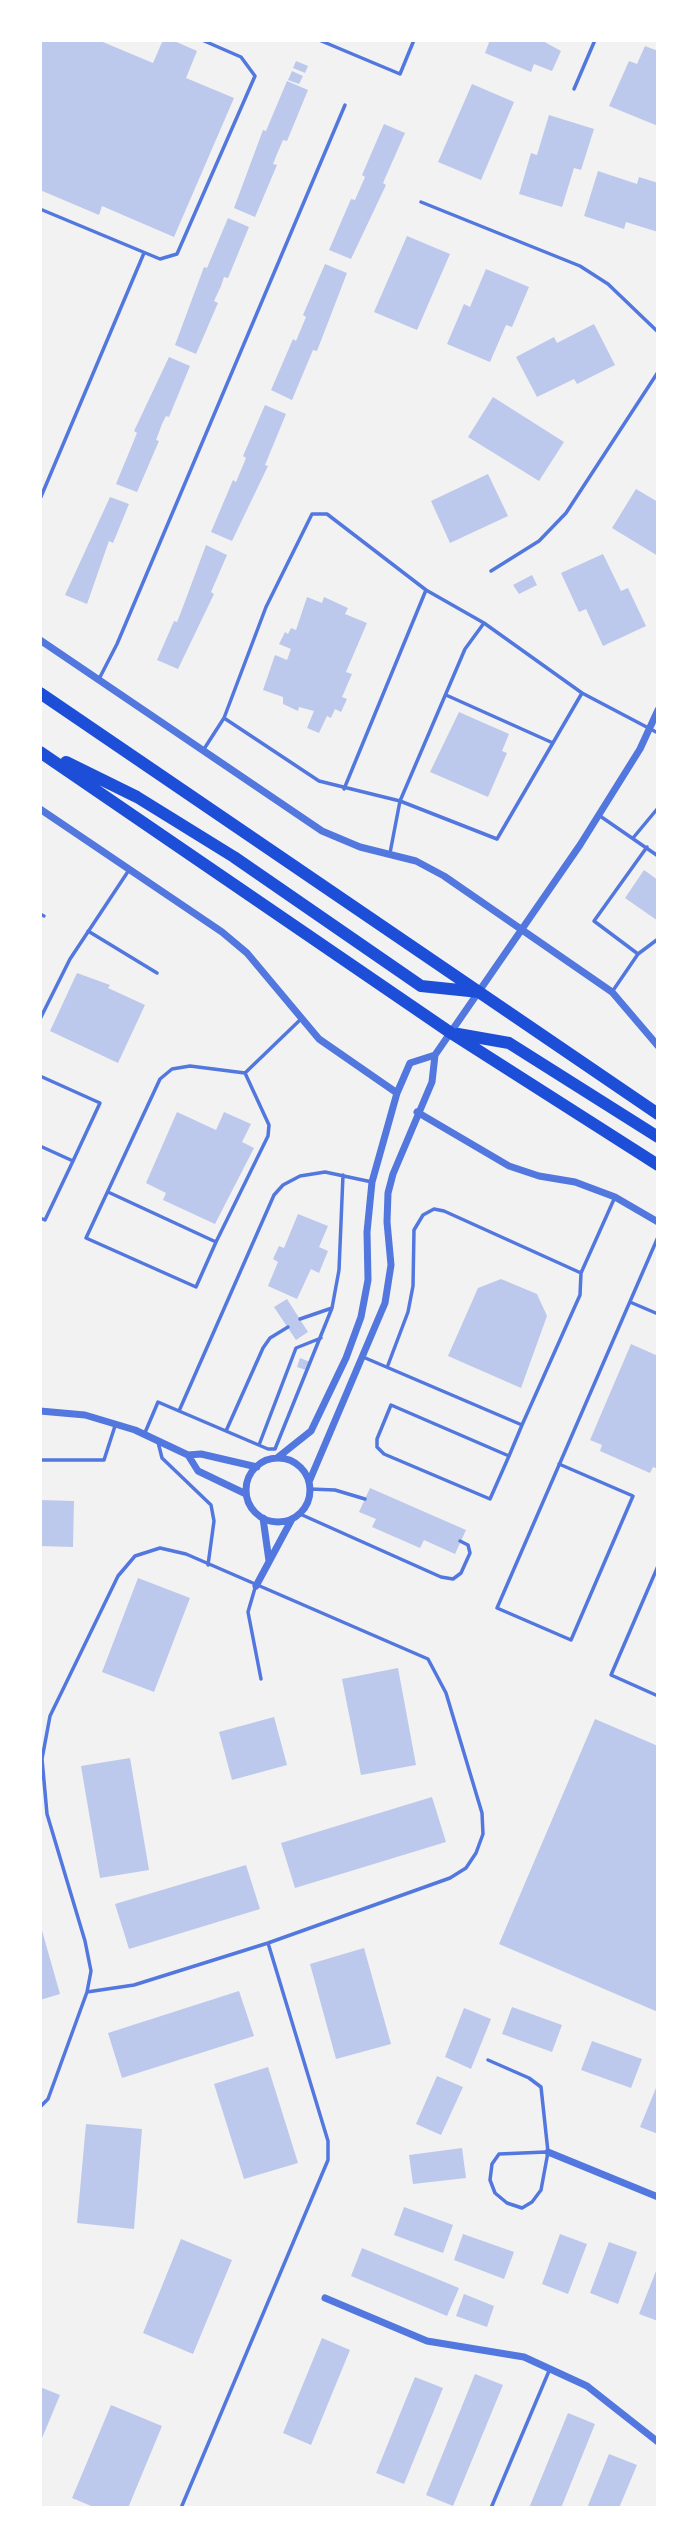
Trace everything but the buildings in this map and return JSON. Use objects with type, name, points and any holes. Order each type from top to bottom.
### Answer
[{"type":"main road","points":[[40,693],[658,1114]]},
{"type":"main road","points":[[40,751],[137,797],[223,850],[421,986],[481,992]]},
{"type":"main road","points":[[40,751],[451,1033],[658,1166]]},
{"type":"main road","points":[[451,1033],[509,1043],[658,1137]]},
{"type":"street","points":[[40,640],[322,831],[360,847],[390,853],[430,867],[612,992],[632,1012],[658,1046]]},
{"type":"street","points":[[435,1055],[410,1063],[397,1093],[372,1182],[367,1232],[368,1280],[361,1317],[330,1395],[311,1431],[297,1445],[257,1467],[247,1484],[246,1494],[255,1512],[262,1518],[272,1521],[292,1519],[300,1514],[310,1498],[310,1486],[363,1357],[389,1284],[391,1265],[387,1222],[390,1184],[417,1112],[432,1082],[435,1055],[481,992],[598,815],[640,749],[658,710]]},
{"type":"street","points":[[40,809],[222,932],[247,953],[319,1039],[397,1093]]},
{"type":"street","points":[[417,1112],[509,1166],[575,1182],[615,1197],[658,1222]]},
{"type":"street","points":[[40,1411],[85,1415],[144,1434],[188,1455],[201,1454],[257,1467]]},
{"type":"street","points":[[188,1455],[198,1471],[246,1494]]},
{"type":"street","points":[[276,1458],[297,1464],[310,1486]]},
{"type":"street","points":[[262,1518],[269,1562]]},
{"type":"street","points":[[256,1586],[292,1519]]},
{"type":"street","points":[[548,2152],[658,2197]]},
{"type":"street","points":[[325,2298],[427,2341],[524,2357],[587,2386],[658,2442]]},
{"type":"lane","points":[[40,209],[160,259],[177,254],[255,76],[241,57],[202,40]]},
{"type":"lane","points":[[319,40],[400,74],[414,40]]},
{"type":"lane","points":[[574,89],[596,40]]},
{"type":"lane","points":[[98,680],[117,644],[345,105]]},
{"type":"lane","points":[[421,202],[580,266],[608,284],[658,332]]},
{"type":"lane","points":[[40,499],[144,253]]},
{"type":"lane","points":[[491,572],[539,541],[566,513],[658,372]]},
{"type":"lane","points":[[202,751],[224,718],[267,607],[312,514],[327,514],[426,590],[484,623],[582,693],[658,733]]},
{"type":"lane","points":[[344,789],[426,590]]},
{"type":"lane","points":[[390,853],[400,801],[465,649],[484,623]]},
{"type":"lane","points":[[224,718],[320,780],[344,789],[400,801],[497,839],[582,693]]},
{"type":"lane","points":[[446,695],[553,743]]},
{"type":"lane","points":[[633,838],[658,808]]},
{"type":"lane","points":[[598,815],[658,856]]},
{"type":"lane","points":[[638,954],[594,921],[647,847]]},
{"type":"lane","points":[[40,1019],[65,968],[129,870]]},
{"type":"lane","points":[[88,932],[157,973]]},
{"type":"lane","points":[[612,992],[638,954],[658,939]]},
{"type":"lane","points":[[246,1073],[301,1019]]},
{"type":"lane","points":[[190,1066],[246,1073],[269,1125],[268,1136],[195,1287],[86,1238],[160,1079],[172,1069],[190,1066]]},
{"type":"lane","points":[[40,1076],[100,1103],[45,1220],[40,1218]]},
{"type":"lane","points":[[40,1146],[73,1161]]},
{"type":"lane","points":[[179,1411],[274,1195],[283,1185],[300,1176],[325,1172],[372,1182]]},
{"type":"lane","points":[[144,1434],[158,1402],[259,1445],[275,1449],[332,1308],[339,1270],[343,1175]]},
{"type":"lane","points":[[107,1192],[216,1242]]},
{"type":"lane","points":[[509,1455],[391,1405],[377,1439],[377,1447],[384,1454],[490,1499],[580,1295],[581,1273],[615,1197]]},
{"type":"lane","points":[[388,1365],[413,1286],[414,1230],[423,1215],[434,1209],[444,1210],[581,1273]]},
{"type":"lane","points":[[559,1464],[633,1496],[571,1640],[497,1608],[559,1464],[658,1237]]},
{"type":"lane","points":[[630,1302],[658,1314]]},
{"type":"lane","points":[[300,1320],[332,1308]]},
{"type":"lane","points":[[226,1431],[263,1348],[270,1338],[288,1327]]},
{"type":"lane","points":[[259,1445],[296,1348],[322,1338]]},
{"type":"lane","points":[[363,1357],[388,1365],[522,1425]]},
{"type":"lane","points":[[40,1460],[104,1460],[116,1424]]},
{"type":"lane","points":[[158,1441],[162,1458],[211,1505],[214,1521],[208,1564]]},
{"type":"lane","points":[[310,1486],[365,1499]]},
{"type":"lane","points":[[300,1514],[441,1577],[453,1578],[461,1573],[470,1553],[468,1545],[460,1541]]},
{"type":"lane","points":[[40,2107],[48,2099],[87,1992],[91,1971],[85,1941],[47,1814],[42,1759],[50,1716],[118,1576],[135,1556],[160,1548],[208,1564],[428,1659],[446,1693],[482,1813],[483,1834],[476,1853],[466,1868],[450,1878],[268,1943],[134,1985],[87,1992]]},
{"type":"lane","points":[[658,1566],[611,1675],[658,1696]]},
{"type":"lane","points":[[256,1586],[248,1612],[261,1679]]},
{"type":"lane","points":[[181,2508],[328,2160],[328,2141],[268,1943]]},
{"type":"lane","points":[[488,2060],[529,2078],[541,2087],[548,2152],[541,2190],[532,2202],[522,2208],[506,2203],[495,2193],[490,2180],[492,2164],[499,2154],[548,2152]]},
{"type":"lane","points":[[491,2508],[550,2369]]}]
